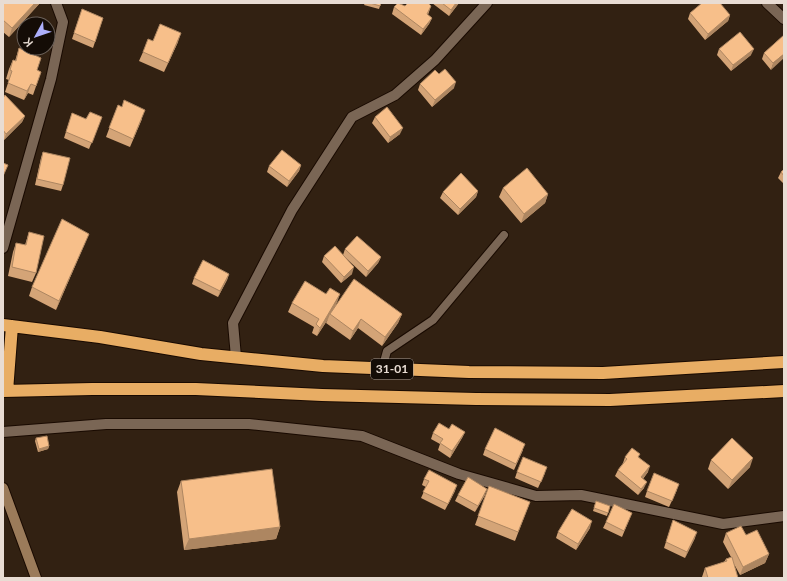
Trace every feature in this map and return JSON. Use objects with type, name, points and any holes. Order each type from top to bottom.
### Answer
[{"type":"highway","name":"31-01","points":[[7,325],[100,337],[201,354],[323,366],[382,369],[469,372],[603,373],[784,362]]},
{"type":"highway","points":[[5,391],[7,325]]},
{"type":"highway","name":"31-01","points":[[5,391],[196,389],[453,399],[602,400],[784,392]]},
{"type":"street","points":[[3,248],[56,58],[63,22],[56,3]]},
{"type":"street","points":[[236,358],[234,323],[292,210],[352,116],[394,95],[435,60],[487,3]]},
{"type":"street","points":[[767,3],[784,19]]},
{"type":"street","points":[[3,432],[106,424],[249,424],[362,436],[459,474],[536,496],[581,495],[723,524],[784,516]]},
{"type":"street","points":[[3,489],[36,578]]},
{"type":"lane","points":[[382,369],[387,351],[433,320],[504,235]]},
{"type":"building","points":[[3,3],[35,3],[23,16],[16,16],[16,24],[12,28],[3,20]]},
{"type":"building","points":[[370,3],[381,3],[380,6]]},
{"type":"building","points":[[398,3],[405,6],[408,3],[428,3],[431,6],[427,14],[432,18],[423,29],[394,7]]},
{"type":"building","points":[[442,3],[456,3],[451,10]]},
{"type":"building","points":[[702,3],[720,3],[730,15],[708,34],[690,13]]},
{"type":"building","points":[[82,9],[103,18],[95,42],[74,33]]},
{"type":"building","points":[[160,24],[181,33],[168,63],[143,52],[148,39],[153,41]]},
{"type":"building","points":[[740,32],[754,49],[733,65],[719,49]]},
{"type":"building","points":[[784,35],[784,54],[773,63],[764,53]]},
{"type":"building","points":[[17,56],[37,56],[41,58],[37,70],[41,72],[36,86],[31,84],[27,91],[8,83],[12,71],[10,70],[13,60],[16,61]]},
{"type":"building","points":[[445,69],[456,82],[435,100],[420,84],[435,70],[439,74]]},
{"type":"building","points":[[5,95],[25,116],[6,134],[3,130],[3,98]]},
{"type":"building","points":[[124,100],[145,110],[133,139],[109,128],[118,105],[122,107]]},
{"type":"building","points":[[387,107],[403,128],[390,137],[375,117]]},
{"type":"building","points":[[90,112],[102,117],[92,143],[66,132],[72,113],[86,119]]},
{"type":"building","points":[[282,150],[301,165],[289,181],[269,166]]},
{"type":"building","points":[[43,152],[70,158],[63,185],[37,179]]},
{"type":"building","points":[[3,163],[8,165],[3,176]]},
{"type":"building","points":[[527,168],[548,194],[524,214],[503,188]]},
{"type":"building","points":[[784,169],[784,176],[781,172]]},
{"type":"building","points":[[461,173],[478,191],[460,209],[443,192]]},
{"type":"building","points":[[62,219],[89,234],[59,301],[32,287]]},
{"type":"building","points":[[29,232],[44,236],[36,273],[12,267],[16,243],[26,245]]},
{"type":"building","points":[[357,236],[381,257],[368,271],[345,249]]},
{"type":"building","points":[[335,246],[354,267],[344,277],[324,256]]},
{"type":"building","points":[[203,260],[229,274],[220,291],[194,278]]},
{"type":"building","points":[[354,279],[402,314],[385,337],[361,319],[353,331],[330,314]]},
{"type":"building","points":[[305,281],[326,294],[330,288],[340,294],[320,328],[316,324],[319,319],[292,303]]},
{"type":"building","points":[[439,423],[449,429],[452,424],[465,432],[452,451],[440,443],[443,439],[433,433]]},
{"type":"building","points":[[495,428],[525,444],[516,464],[485,449]]},
{"type":"building","points":[[47,436],[49,446],[39,449],[36,438]]},
{"type":"building","points":[[732,438],[753,458],[732,480],[711,460]]},
{"type":"building","points":[[632,448],[640,454],[638,457],[650,466],[641,477],[647,482],[641,489],[618,470],[627,459],[625,457]]},
{"type":"building","points":[[523,457],[547,467],[541,482],[517,472]]},
{"type":"building","points":[[272,469],[280,527],[189,539],[181,481]]},
{"type":"building","points":[[429,470],[457,485],[448,504],[423,492],[429,481],[424,479]]},
{"type":"building","points":[[654,473],[679,484],[672,501],[647,491]]},
{"type":"building","points":[[468,477],[487,489],[478,506],[458,495]]},
{"type":"building","points":[[489,486],[530,502],[518,532],[478,516]]},
{"type":"building","points":[[596,501],[610,506],[608,513],[594,508]]},
{"type":"building","points":[[614,504],[632,513],[624,531],[606,522]]},
{"type":"building","points":[[572,509],[592,521],[578,544],[558,532]]},
{"type":"building","points":[[673,520],[697,532],[687,552],[666,542]]},
{"type":"building","points":[[741,526],[746,535],[757,530],[769,554],[743,567],[726,533]]},
{"type":"building","points":[[732,557],[738,578],[708,578],[705,568],[727,561],[726,559]]}]
